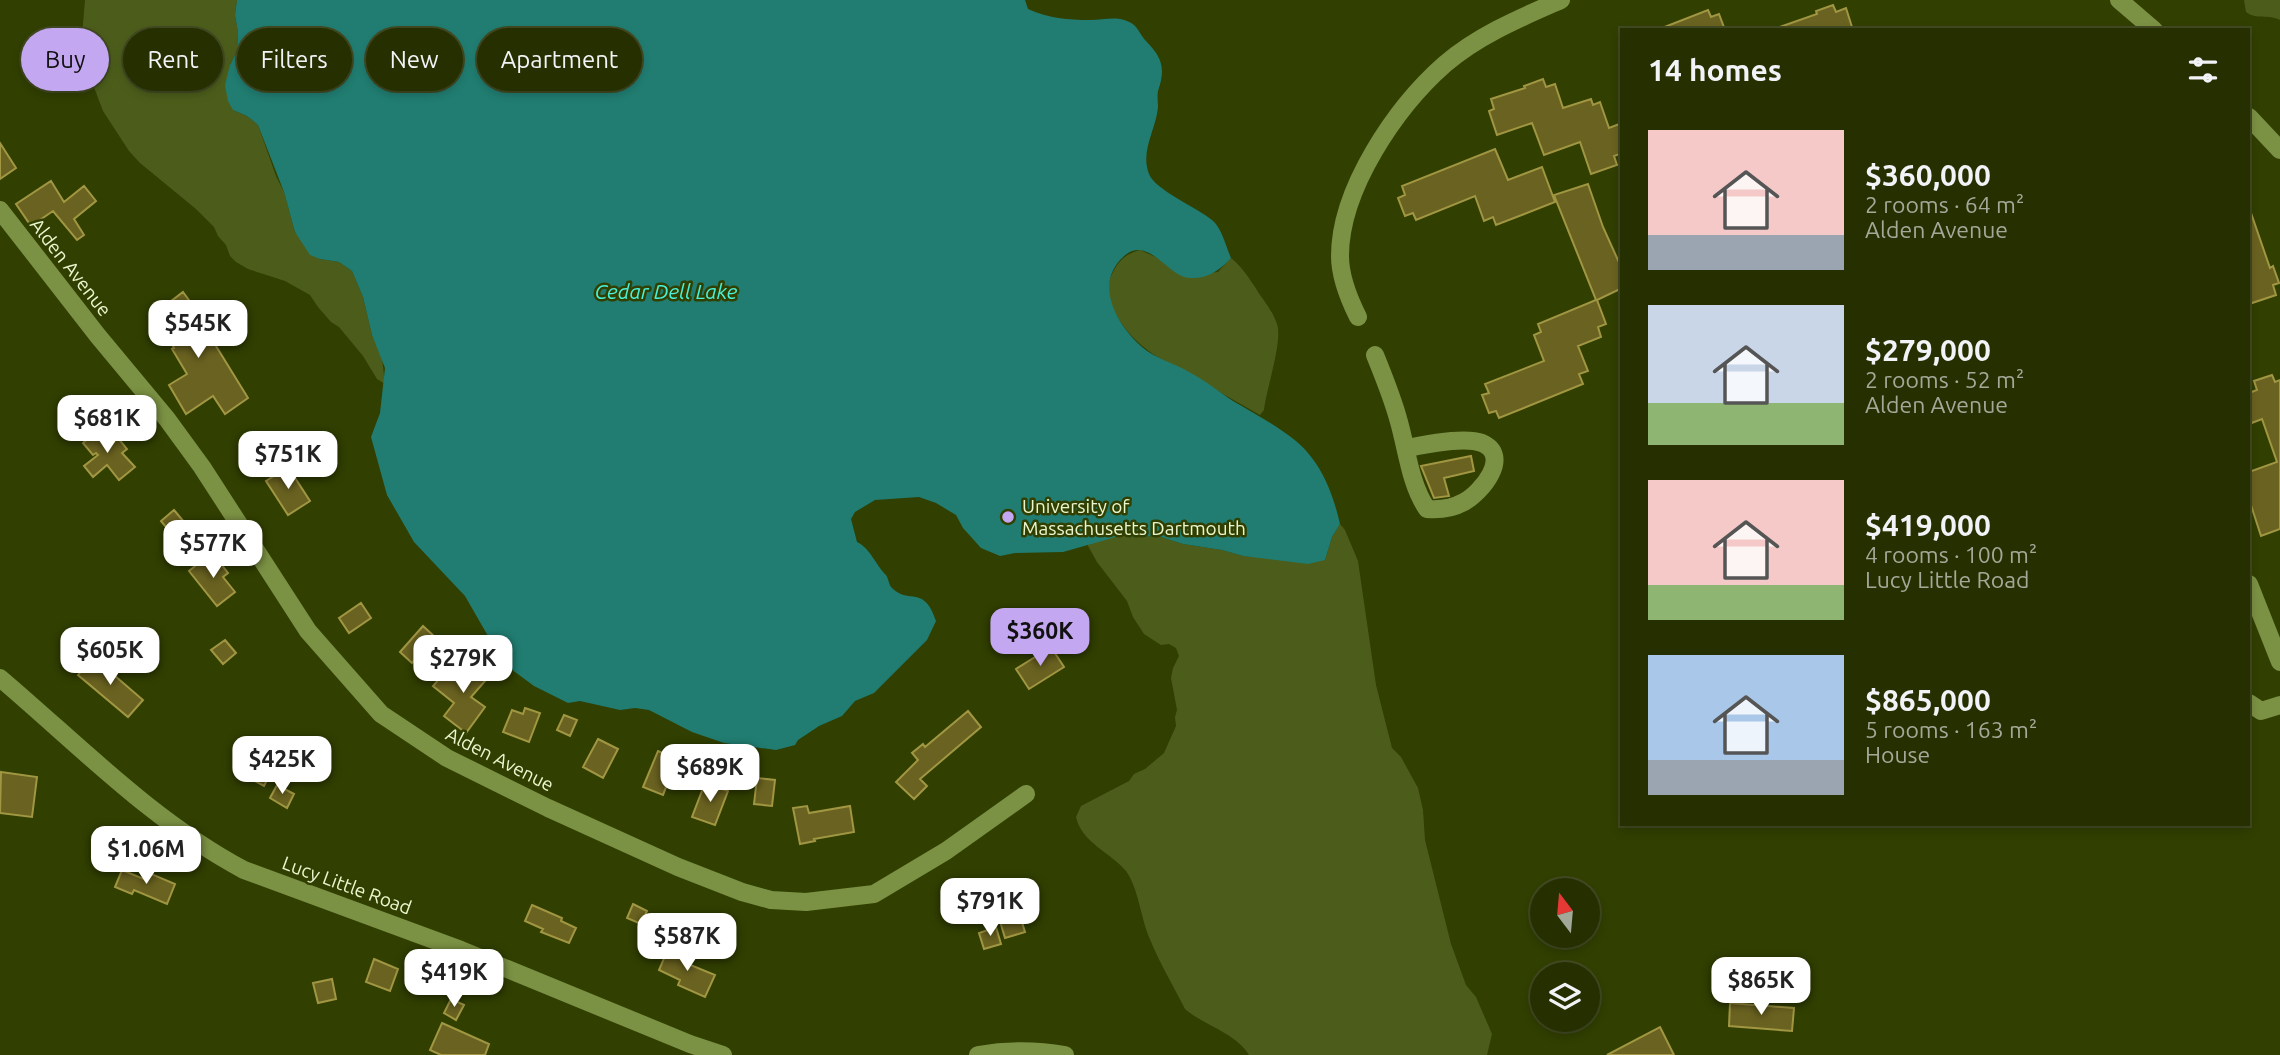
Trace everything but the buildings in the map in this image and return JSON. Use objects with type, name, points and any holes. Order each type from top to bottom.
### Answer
[{"type":"street","points":[[1358,317],[1344,282],[1340,257],[1344,225],[1370,157],[1408,102],[1445,64],[1496,28],[1561,0]]},
{"type":"street","points":[[2119,0],[2152,28]]},
{"type":"street","points":[[2250,118],[2280,150]]},
{"type":"street","name":"Alden Avenue","points":[[0,210],[195,457],[308,631],[381,714],[447,758],[548,808],[678,867],[741,892],[771,900],[806,902],[874,894],[946,851],[1026,794]]},
{"type":"street","points":[[1375,355],[1388,386],[1418,496],[1427,509],[1437,510],[1466,501],[1492,475],[1495,464],[1491,451],[1483,443],[1467,440],[1406,448]]},
{"type":"street","points":[[2250,587],[2280,662]]},
{"type":"street","name":"Lucy Little Road","points":[[0,678],[163,818],[210,852],[244,870],[461,950],[723,1055]]},
{"type":"street","points":[[2250,704],[2262,711],[2280,705]]},
{"type":"street","points":[[978,1055],[1002,1051],[1065,1055]]},
{"type":"green space","points":[[85,0],[237,0],[237,51],[230,65],[233,110],[258,125],[284,192],[295,232],[320,259],[339,262],[352,271],[382,358],[385,384],[377,379],[363,356],[310,295],[285,281],[248,269],[236,262],[214,227],[129,151],[103,111],[95,91],[109,91],[109,28],[83,28]]},
{"type":"green space","points":[[2244,0],[2280,0],[2280,20],[2246,12]]},
{"type":"green space","points":[[1140,250],[1160,259],[1182,276],[1218,272],[1231,258],[1247,275],[1273,314],[1278,332],[1264,410],[1260,415],[1156,356],[1136,340],[1118,319],[1109,295],[1109,282],[1122,259]]},
{"type":"green space","points":[[1340,524],[1358,561],[1376,685],[1392,748],[1401,757],[1418,788],[1425,840],[1451,944],[1466,985],[1476,997],[1492,1034],[1487,1055],[1249,1055],[1228,1035],[1185,1009],[1149,937],[1130,878],[1120,864],[1090,841],[1076,817],[1081,806],[1129,781],[1134,774],[1145,769],[1164,753],[1176,726],[1177,710],[1171,678],[1179,656],[1176,648],[1169,644],[1161,645],[1144,634],[1127,601],[1097,562],[1087,544],[1123,535],[1158,536],[1243,556],[1325,560],[1332,537]]},
{"type":"water","name":"Cedar Dell Lake","points":[[237,0],[1025,0],[1028,9],[1050,16],[1130,22],[1155,52],[1162,69],[1157,116],[1146,157],[1149,174],[1159,186],[1215,223],[1231,258],[1213,273],[1190,278],[1182,276],[1148,253],[1140,250],[1131,252],[1121,259],[1113,270],[1110,294],[1113,306],[1125,329],[1147,351],[1195,375],[1305,449],[1330,490],[1340,524],[1332,537],[1325,560],[1308,564],[1243,556],[1158,536],[1123,535],[1063,552],[1000,556],[981,548],[963,528],[956,515],[936,503],[919,497],[875,500],[855,512],[851,519],[857,542],[869,552],[892,588],[898,593],[921,599],[936,621],[927,640],[874,693],[855,701],[842,716],[819,726],[795,745],[776,750],[724,743],[692,732],[649,710],[620,710],[580,701],[568,703],[534,686],[507,666],[465,596],[414,542],[387,495],[371,437],[380,413],[385,368],[372,335],[363,297],[352,271],[339,262],[310,255],[295,232],[284,192],[258,125],[233,110],[228,101],[225,85],[237,51],[237,91],[352,91],[352,28],[237,28],[235,15]]},
{"type":"place","name":"University of Massachusetts Dartmouth","points":[[1008,517]]}]
